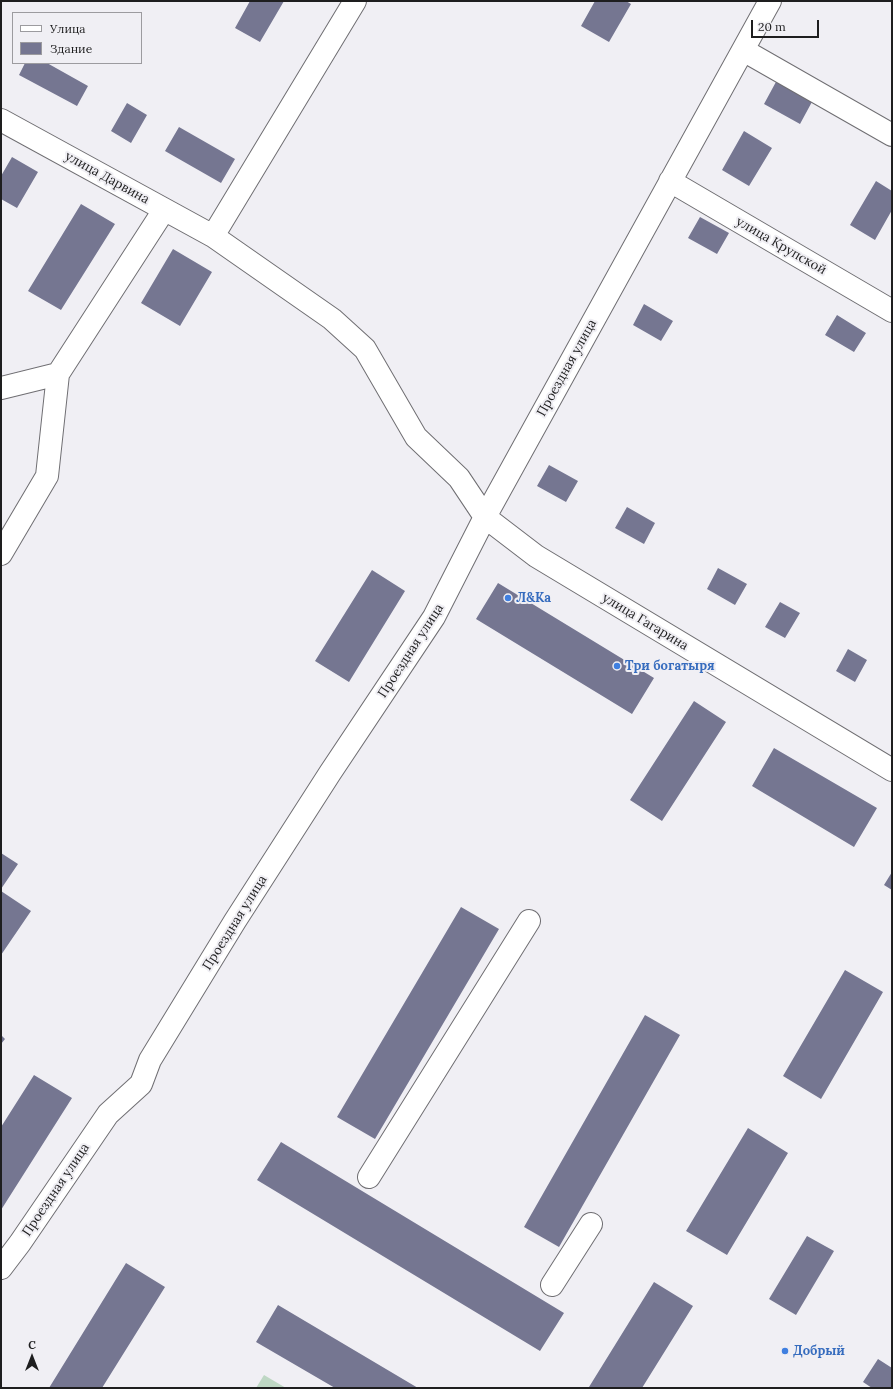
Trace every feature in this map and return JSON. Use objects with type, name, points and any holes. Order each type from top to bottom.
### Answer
[{"type":"street","points":[[213,236],[354,1]]},
{"type":"street","name":"Проездная улица","points":[[1,1268],[20,1243],[108,1114],[141,1084],[150,1060],[235,921],[330,773],[434,617],[485,517],[770,1]]},
{"type":"street","points":[[743,50],[892,135]]},
{"type":"street","name":"улица Дарвина","points":[[1,120],[213,236],[332,319],[364,349],[416,437],[459,478],[485,517]]},
{"type":"street","name":"улица Крупской","points":[[670,181],[892,311]]},
{"type":"street","points":[[1,554],[47,476],[58,374],[164,210]]},
{"type":"street","points":[[1,388],[58,374]]},
{"type":"street","name":"улица Гагарина","points":[[485,517],[536,556],[892,770]]},
{"type":"street","points":[[369,1177],[529,921]]},
{"type":"street","points":[[552,1285],[591,1224]]},
{"type":"green space","points":[[264,1375],[286,1388],[256,1388]]},
{"type":"building","points":[[250,1],[284,1],[260,42],[235,28]]},
{"type":"building","points":[[595,1],[626,1],[631,4],[609,42],[581,26]]},
{"type":"building","points":[[24,64],[49,64],[88,86],[77,106],[19,75]]},
{"type":"building","points":[[777,80],[813,100],[800,124],[764,104]]},
{"type":"building","points":[[127,103],[147,115],[131,143],[111,131]]},
{"type":"building","points":[[179,127],[235,159],[221,183],[165,151]]},
{"type":"building","points":[[744,131],[772,148],[749,186],[722,170]]},
{"type":"building","points":[[12,157],[38,172],[17,208],[1,199],[1,176]]},
{"type":"building","points":[[876,181],[892,191],[892,210],[875,240],[850,225]]},
{"type":"building","points":[[81,204],[115,224],[61,310],[28,291]]},
{"type":"building","points":[[700,217],[729,233],[717,254],[688,238]]},
{"type":"building","points":[[173,249],[212,272],[180,326],[141,303]]},
{"type":"building","points":[[644,304],[673,321],[661,341],[633,325]]},
{"type":"building","points":[[837,315],[866,333],[854,352],[825,335]]},
{"type":"building","points":[[549,465],[578,481],[566,502],[537,486]]},
{"type":"building","points":[[627,507],[655,523],[644,544],[615,528]]},
{"type":"building","points":[[718,568],[747,584],[735,605],[707,589]]},
{"type":"building","points":[[372,570],[405,591],[349,682],[315,661]]},
{"type":"building","points":[[498,583],[654,678],[632,714],[476,619]]},
{"type":"building","points":[[780,602],[800,613],[785,638],[765,627]]},
{"type":"building","points":[[848,649],[867,660],[855,682],[836,671]]},
{"type":"building","points":[[694,701],[726,722],[662,821],[630,800]]},
{"type":"building","points":[[774,748],[877,808],[854,847],[752,786]]},
{"type":"building","points":[[1,853],[18,864],[1,889]]},
{"type":"building","points":[[892,872],[892,890],[884,885]]},
{"type":"building","points":[[1,891],[31,911],[1,955]]},
{"type":"building","points":[[461,907],[499,929],[375,1139],[337,1117]]},
{"type":"building","points":[[845,970],[883,992],[821,1099],[783,1076]]},
{"type":"building","points":[[645,1015],[680,1035],[559,1247],[524,1227]]},
{"type":"building","points":[[1,1035],[5,1039],[1,1044]]},
{"type":"building","points":[[34,1075],[72,1098],[1,1210],[1,1127]]},
{"type":"building","points":[[748,1128],[788,1153],[727,1255],[686,1231]]},
{"type":"building","points":[[281,1142],[564,1313],[540,1351],[257,1180]]},
{"type":"building","points":[[807,1236],[834,1251],[796,1315],[769,1299]]},
{"type":"building","points":[[126,1263],[165,1287],[102,1388],[49,1388]]},
{"type":"building","points":[[654,1282],[693,1306],[642,1388],[589,1387]]},
{"type":"building","points":[[278,1305],[418,1388],[335,1388],[256,1342]]},
{"type":"building","points":[[878,1359],[892,1368],[892,1388],[872,1388],[863,1382]]},
{"type":"place","name":"Л&Ка","points":[[508,598]]},
{"type":"place","name":"Три богатыря","points":[[617,666]]},
{"type":"place","name":"Добрый","points":[[785,1351]]}]
